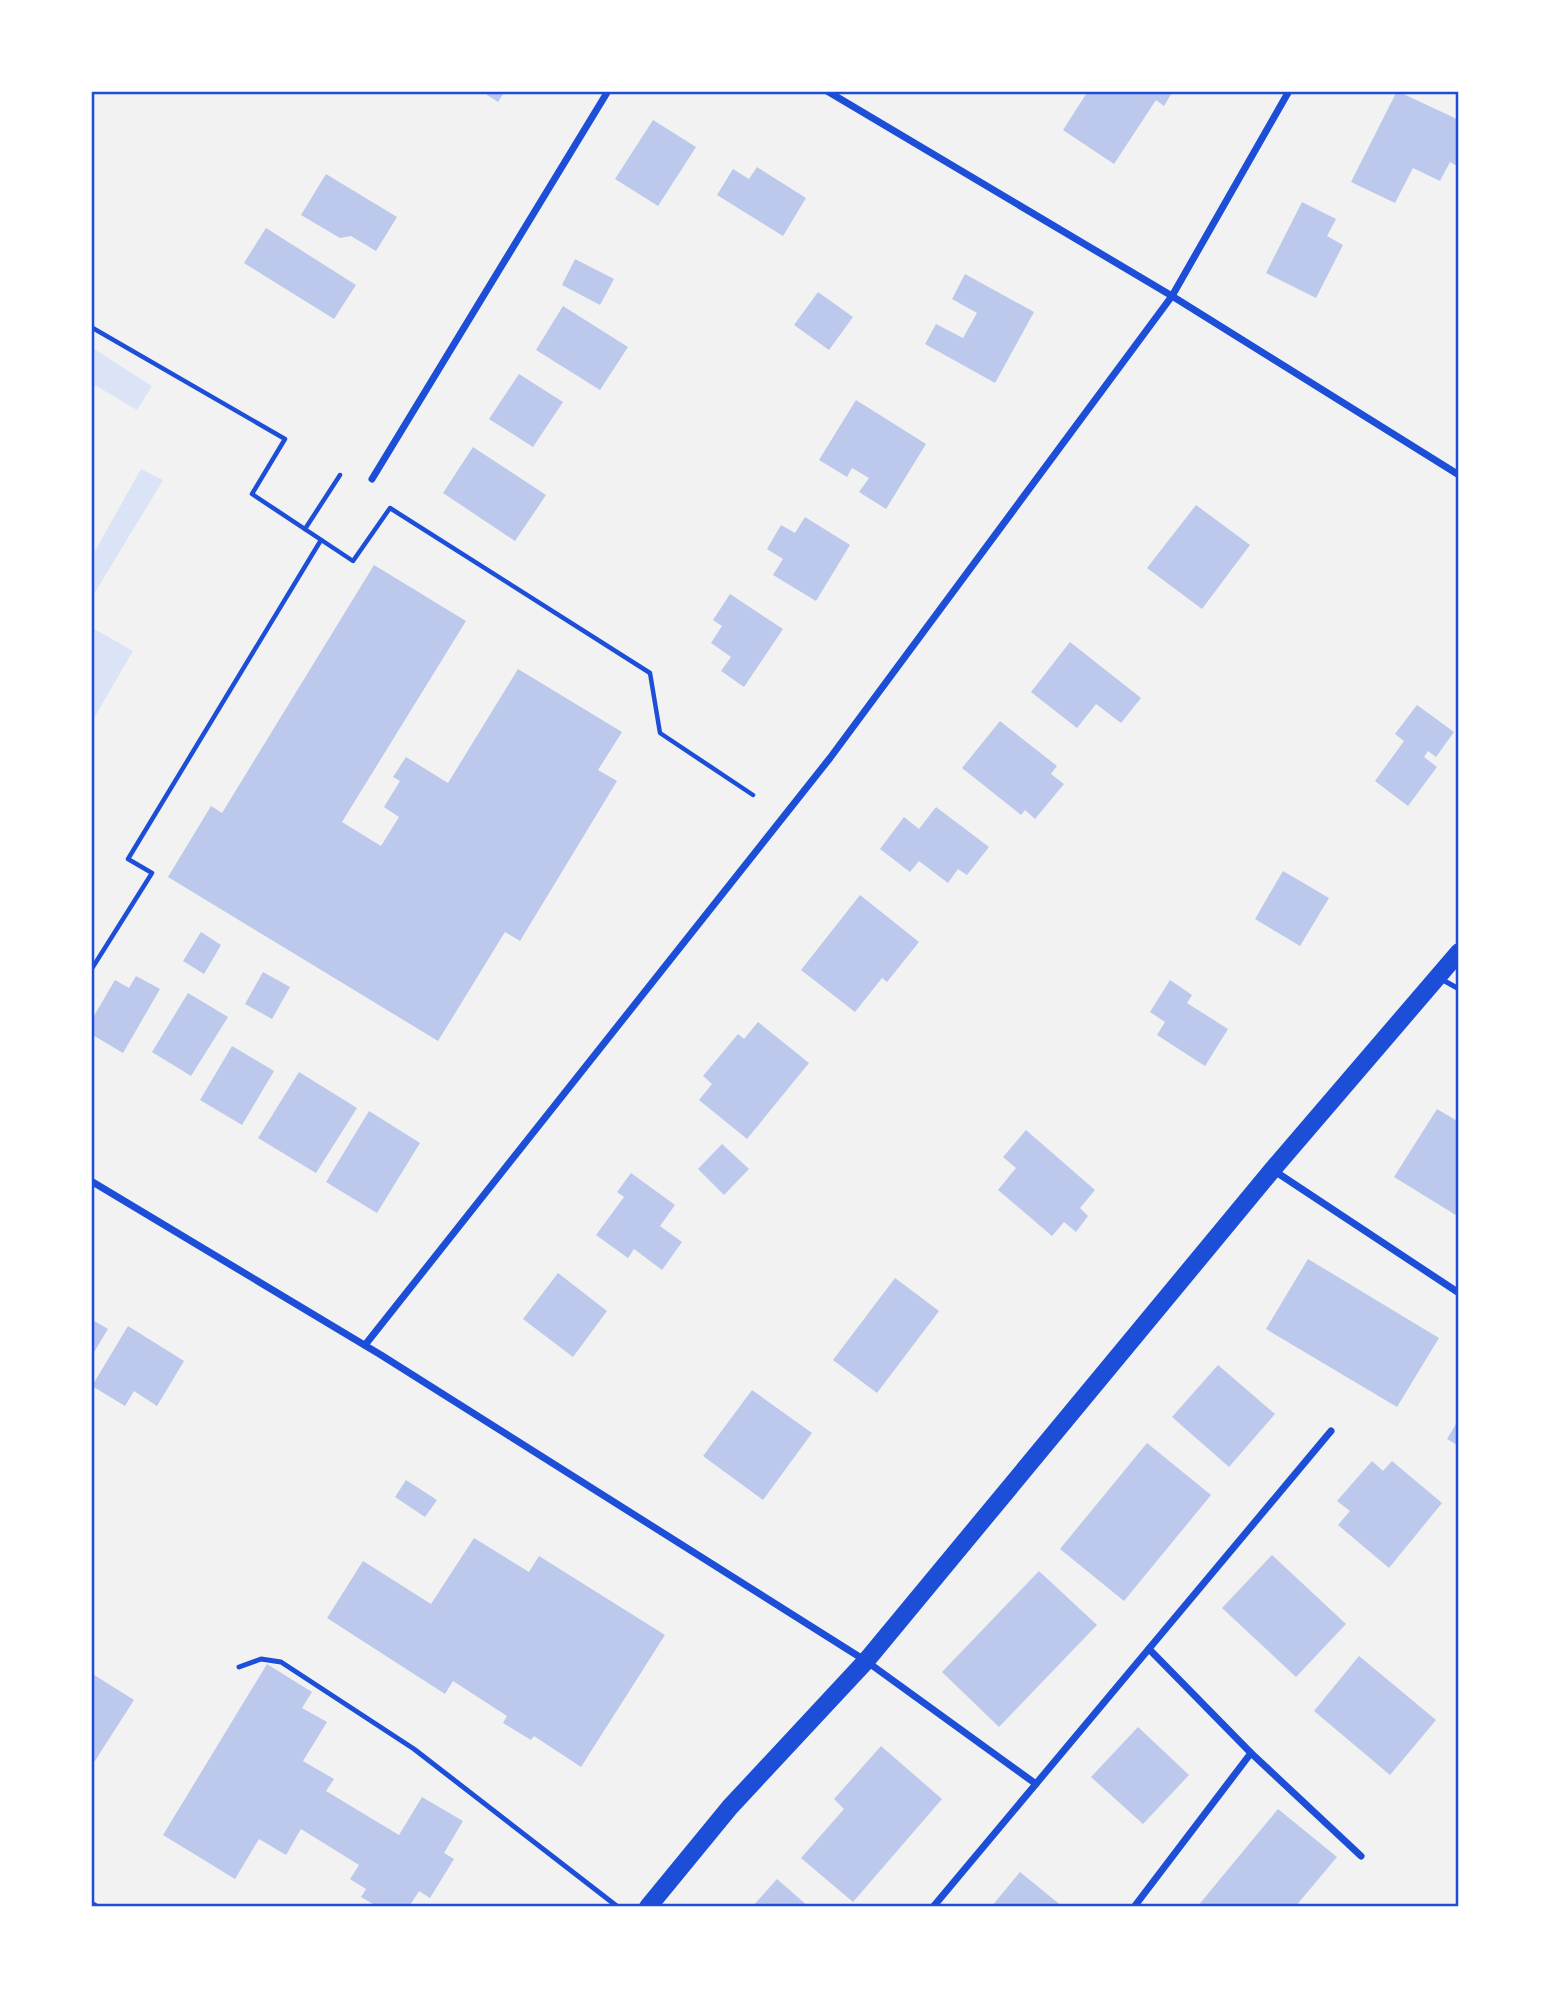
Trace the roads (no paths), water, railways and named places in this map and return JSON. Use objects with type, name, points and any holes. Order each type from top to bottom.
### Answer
[{"type":"main road","points":[[649,1907],[730,1807],[866,1661],[1273,1170],[1459,953]]},
{"type":"street","points":[[372,479],[608,91]]},
{"type":"street","points":[[827,91],[1172,296],[1459,475]]},
{"type":"street","points":[[365,1345],[830,758],[1172,296],[1289,91]]},
{"type":"street","points":[[1273,1170],[1459,1293]]},
{"type":"street","points":[[91,1181],[365,1345],[866,1661],[1035,1784]]},
{"type":"street","points":[[933,1907],[1331,1431]]},
{"type":"street","points":[[1149,1649],[1251,1753],[1361,1856]]},
{"type":"street","points":[[1134,1907],[1251,1753]]},
{"type":"street","points":[[91,1904],[96,1907]]},
{"type":"lane","points":[[1438,978],[1459,989]]},
{"type":"lane","points":[[239,1667],[253,1660],[272,1658],[330,1693],[414,1749],[618,1907]]}]
